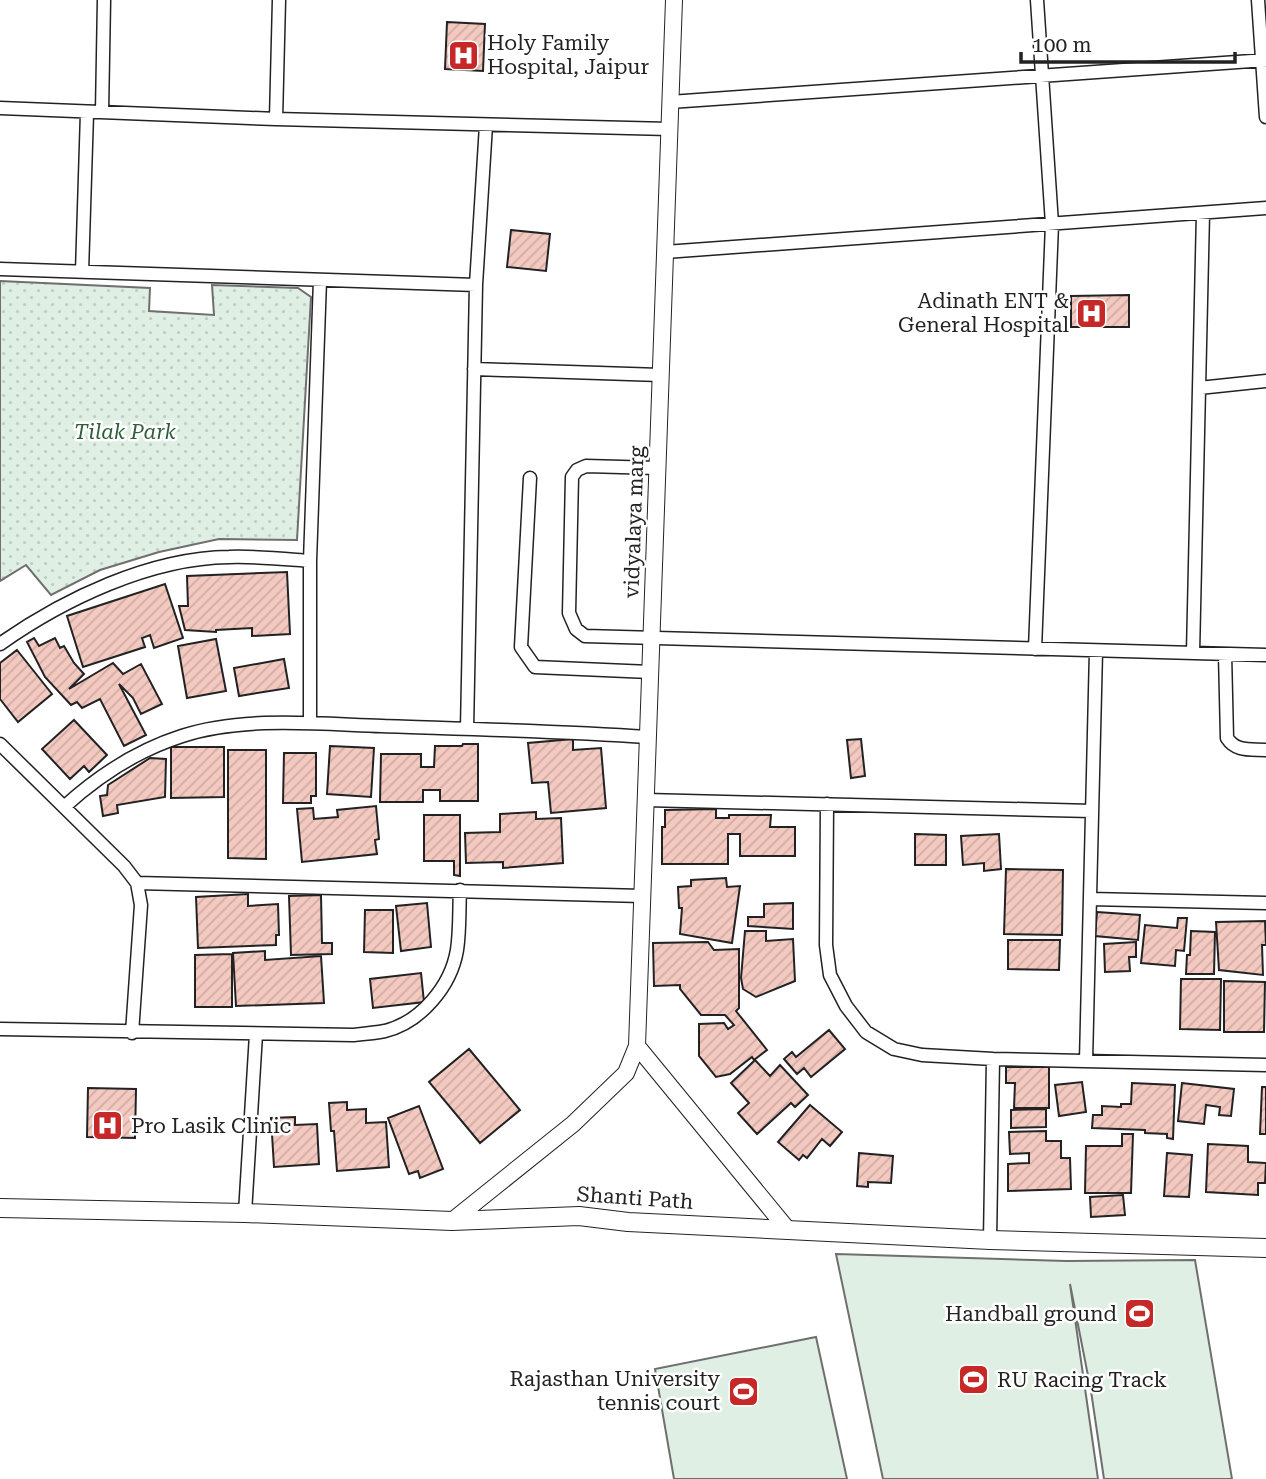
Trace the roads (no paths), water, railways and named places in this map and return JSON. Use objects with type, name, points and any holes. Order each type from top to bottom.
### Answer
[{"type":"main road","name":"Shanti Path","points":[[0,1208],[452,1221],[579,1216],[628,1222],[990,1240],[1266,1248]]},
{"type":"street","points":[[102,112],[104,0]]},
{"type":"street","points":[[276,119],[279,0]]},
{"type":"street","name":"vidyalaya marg","points":[[637,1046],[674,0]]},
{"type":"street","points":[[1035,649],[1052,224],[1037,0]]},
{"type":"street","points":[[1258,0],[1266,117]]},
{"type":"street","points":[[670,102],[1264,60]]},
{"type":"street","points":[[0,108],[276,119],[669,129]]},
{"type":"street","points":[[82,272],[87,113]]},
{"type":"street","points":[[467,729],[476,285],[486,125]]},
{"type":"street","points":[[665,252],[1266,208]]},
{"type":"street","points":[[1192,653],[1203,213]]},
{"type":"street","points":[[0,270],[476,285]]},
{"type":"street","points":[[310,723],[310,561],[320,280]]},
{"type":"street","points":[[474,369],[660,375]]},
{"type":"street","points":[[1199,387],[1266,381]]},
{"type":"street","points":[[657,468],[586,466],[577,470],[572,477],[569,613],[576,629],[585,636],[651,640],[1266,655]]},
{"type":"street","points":[[530,478],[521,647],[528,659],[535,667],[650,672]]},
{"type":"street","points":[[0,644],[38,618],[88,593],[134,575],[182,562],[229,556],[310,561]]},
{"type":"street","points":[[1086,1061],[1096,651]]},
{"type":"street","points":[[1225,654],[1227,738],[1231,745],[1238,749],[1266,750]]},
{"type":"street","points":[[65,807],[91,783],[127,761],[182,736],[231,725],[310,723],[648,737]]},
{"type":"street","points":[[0,744],[124,866],[137,883],[141,905],[132,1033]]},
{"type":"street","points":[[646,800],[1092,811]]},
{"type":"street","points":[[827,804],[826,945],[830,975],[846,1006],[866,1032],[894,1049],[922,1055],[993,1059],[1266,1065]]},
{"type":"street","points":[[137,883],[642,896]]},
{"type":"street","points":[[0,1029],[353,1035],[387,1031],[411,1018],[435,998],[451,974],[457,949],[460,890]]},
{"type":"street","points":[[1090,899],[1266,903]]},
{"type":"street","points":[[245,1213],[256,1034]]},
{"type":"street","points":[[452,1221],[573,1124],[625,1073],[637,1046],[788,1230]]},
{"type":"street","points":[[990,1240],[993,1059]]},
{"type":"place","name":"Holy Family Hospital, Jaipur","points":[[464,55]]},
{"type":"place","name":"Adinath ENT & General Hospital","points":[[1092,313]]},
{"type":"place","name":"Pro Lasik Clinic","points":[[108,1126]]},
{"type":"place","name":"Handball ground","points":[[1140,1314]]},
{"type":"place","name":"RU Racing Track","points":[[974,1380]]},
{"type":"place","name":"Rajasthan University tennis court","points":[[743,1391]]},
{"type":"park label","name":"Tilak Park","points":[[125,432]]}]
